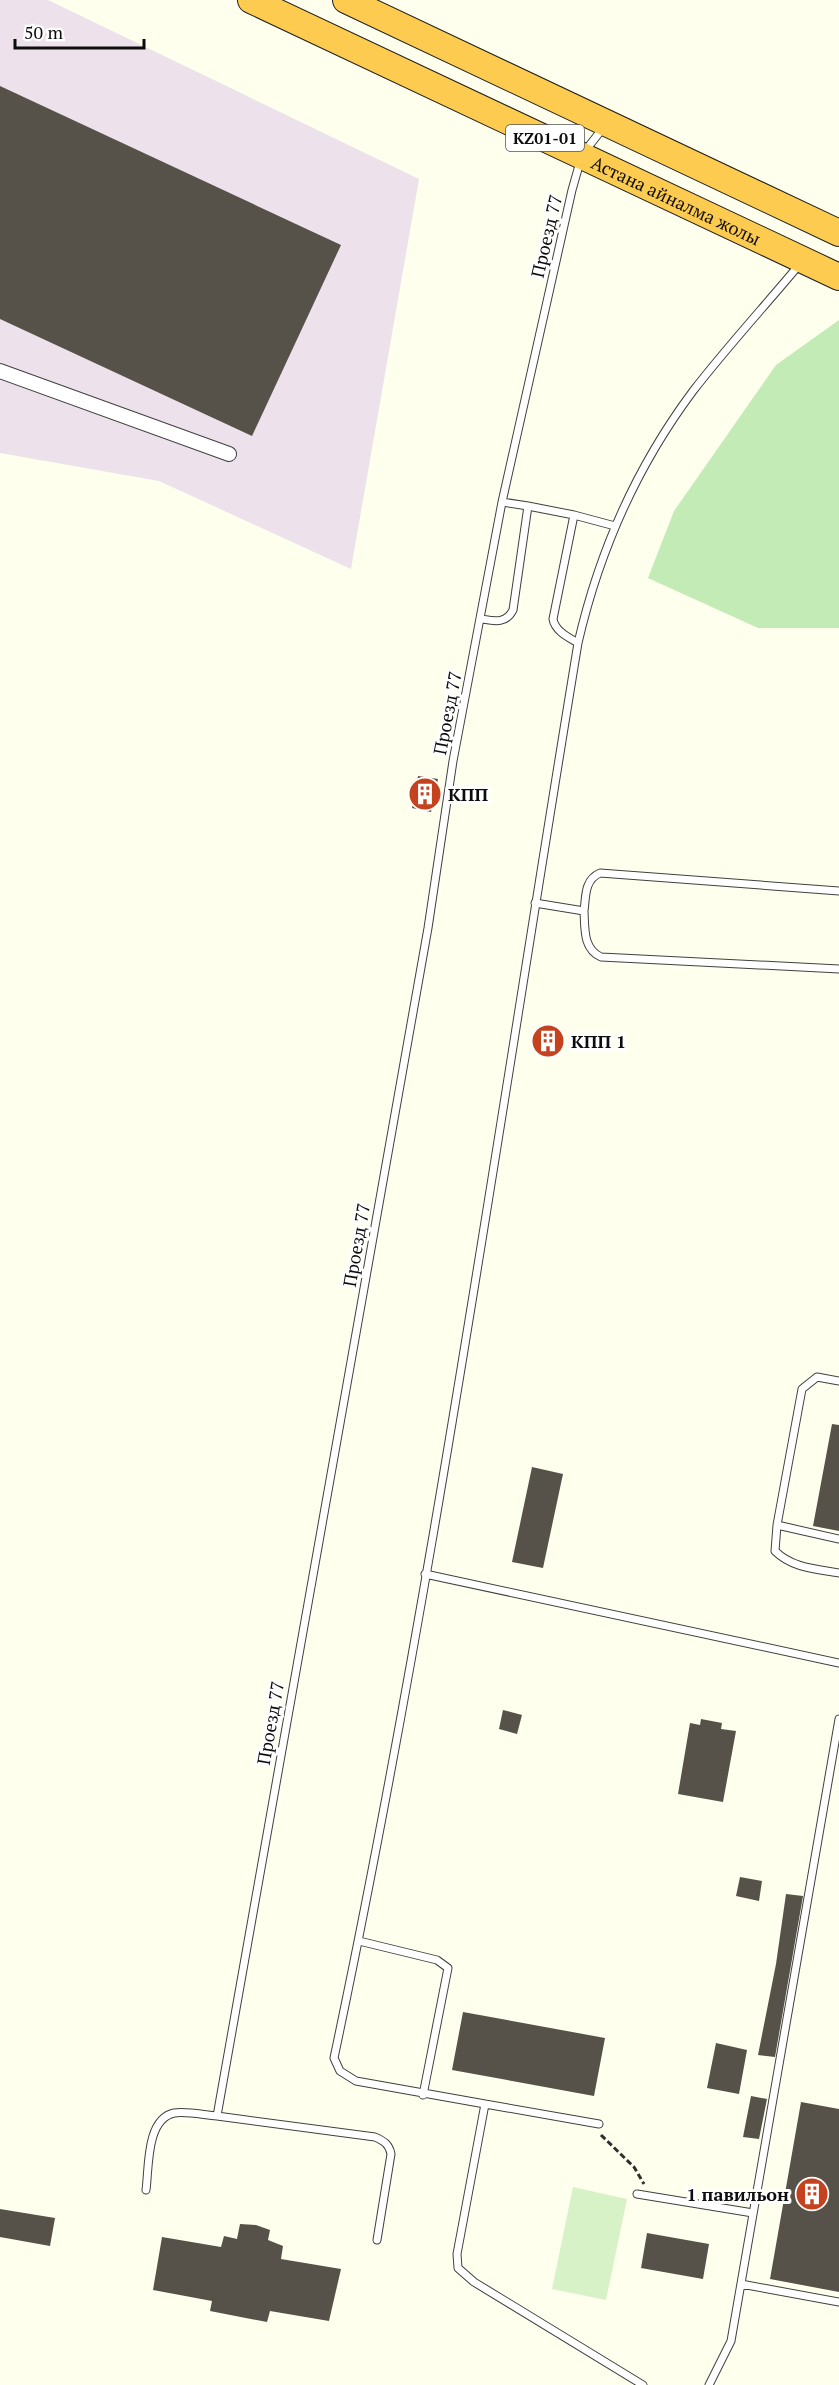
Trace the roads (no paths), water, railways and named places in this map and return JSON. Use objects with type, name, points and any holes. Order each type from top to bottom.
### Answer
[{"type":"highway","name":"Астана айналма жолы","points":[[251,0],[839,277]]},
{"type":"highway","name":"KZ01-01","points":[[346,0],[839,233]]},
{"type":"street","points":[[0,371],[230,454]]},
{"type":"lane","name":"Проезд 77","points":[[217,2116],[428,928],[453,761],[482,619],[502,502],[572,190],[582,155],[606,123]]},
{"type":"lane","points":[[599,2124],[423,2095],[356,2081],[340,2071],[334,2058],[359,1941],[425,1574],[578,643],[586,607],[615,526],[658,442],[693,392],[803,261]]},
{"type":"lane","points":[[502,502],[574,515],[615,526]]},
{"type":"lane","points":[[482,619],[500,621],[510,615],[513,610],[528,506]]},
{"type":"lane","points":[[574,515],[553,619],[554,624],[563,634],[578,643]]},
{"type":"lane","points":[[839,891],[600,873],[588,884],[584,911],[586,940],[594,954],[601,957],[839,969]]},
{"type":"lane","points":[[535,903],[584,911]]},
{"type":"lane","points":[[839,1381],[817,1377],[802,1389],[777,1525],[775,1551],[781,1558],[793,1564],[839,1573]]},
{"type":"lane","points":[[777,1525],[839,1539]]},
{"type":"lane","points":[[425,1574],[839,1663]]},
{"type":"lane","points":[[709,2385],[731,2341],[839,1719]]},
{"type":"lane","points":[[359,1941],[437,1960],[448,1968],[423,2095]]},
{"type":"lane","points":[[485,2104],[457,2254],[458,2268],[474,2283],[643,2385]]},
{"type":"lane","points":[[146,2190],[154,2131],[163,2118],[175,2113],[217,2116],[384,2140],[390,2147],[391,2154],[377,2240]]},
{"type":"lane","points":[[637,2194],[753,2213]]},
{"type":"lane","points":[[741,2284],[839,2302]]},
{"type":"place","name":"КПП","points":[[425,794]]},
{"type":"place","name":"КПП 1","points":[[548,1041]]},
{"type":"place","name":"1 павильон","points":[[812,2194]]}]
